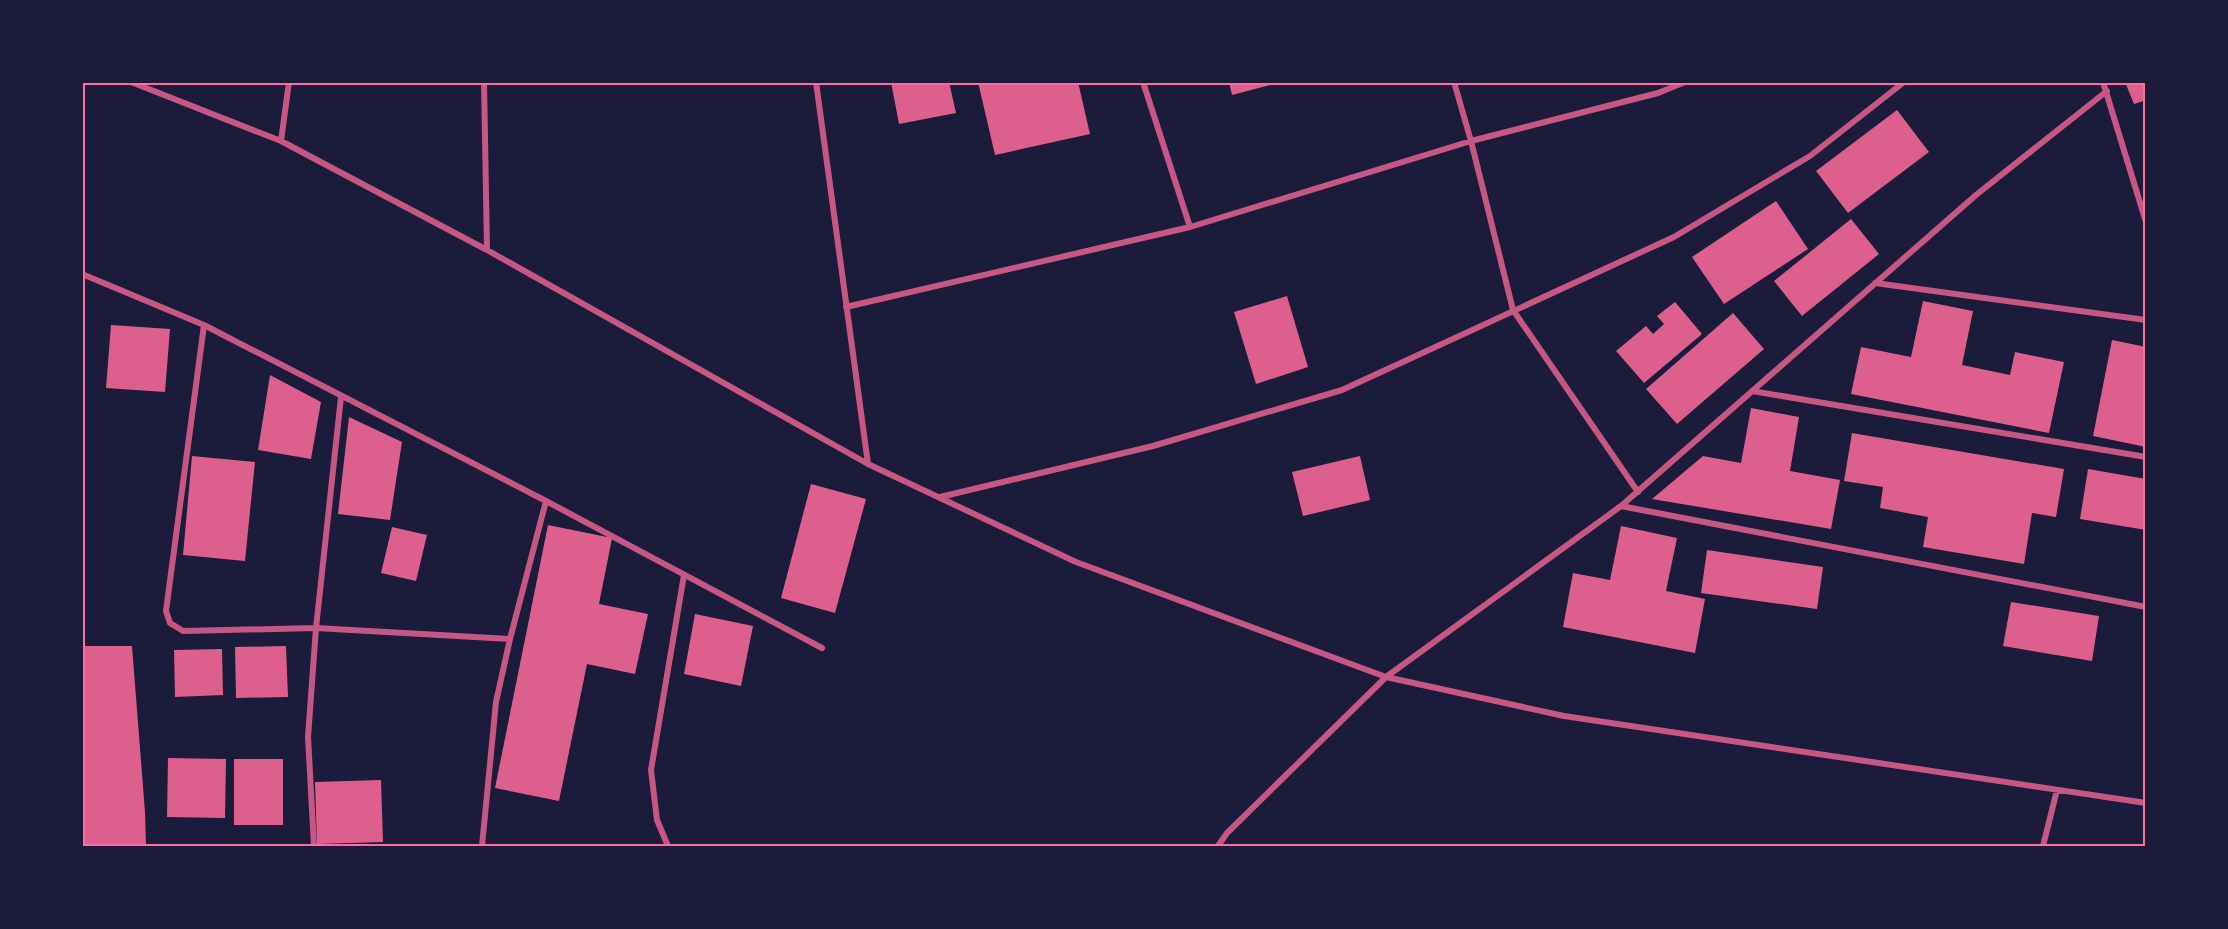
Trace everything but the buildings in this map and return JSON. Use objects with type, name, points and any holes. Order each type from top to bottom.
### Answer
[{"type":"street","points":[[131,82],[281,141],[487,250],[868,464],[1076,562],[1386,677],[1564,716],[2145,803]]},
{"type":"street","points":[[281,141],[289,82]]},
{"type":"street","points":[[484,82],[487,250]]},
{"type":"street","points":[[816,82],[868,464]]},
{"type":"street","points":[[1143,82],[1190,227]]},
{"type":"street","points":[[1454,82],[1513,310],[1638,492]]},
{"type":"street","points":[[846,307],[1190,227],[1471,141],[1658,93],[1685,82]]},
{"type":"street","points":[[940,498],[1153,446],[1342,390],[1674,237],[1810,156],[1904,82]]},
{"type":"street","points":[[2103,82],[2145,222]]},
{"type":"street","points":[[1218,846],[1227,832],[1386,677],[1621,506],[1976,195],[2107,91]]},
{"type":"street","points":[[82,274],[204,326],[546,501],[822,648]]},
{"type":"street","points":[[1875,283],[2145,320]]},
{"type":"street","points":[[204,326],[166,611],[170,623],[183,631],[316,628],[510,639]]},
{"type":"street","points":[[1752,391],[2145,457]]},
{"type":"street","points":[[314,846],[308,737],[316,628],[341,397]]},
{"type":"street","points":[[482,846],[496,702],[546,501]]},
{"type":"street","points":[[1621,506],[2145,607]]},
{"type":"street","points":[[668,846],[657,820],[651,770],[684,575]]},
{"type":"street","points":[[2043,846],[2057,790]]}]
